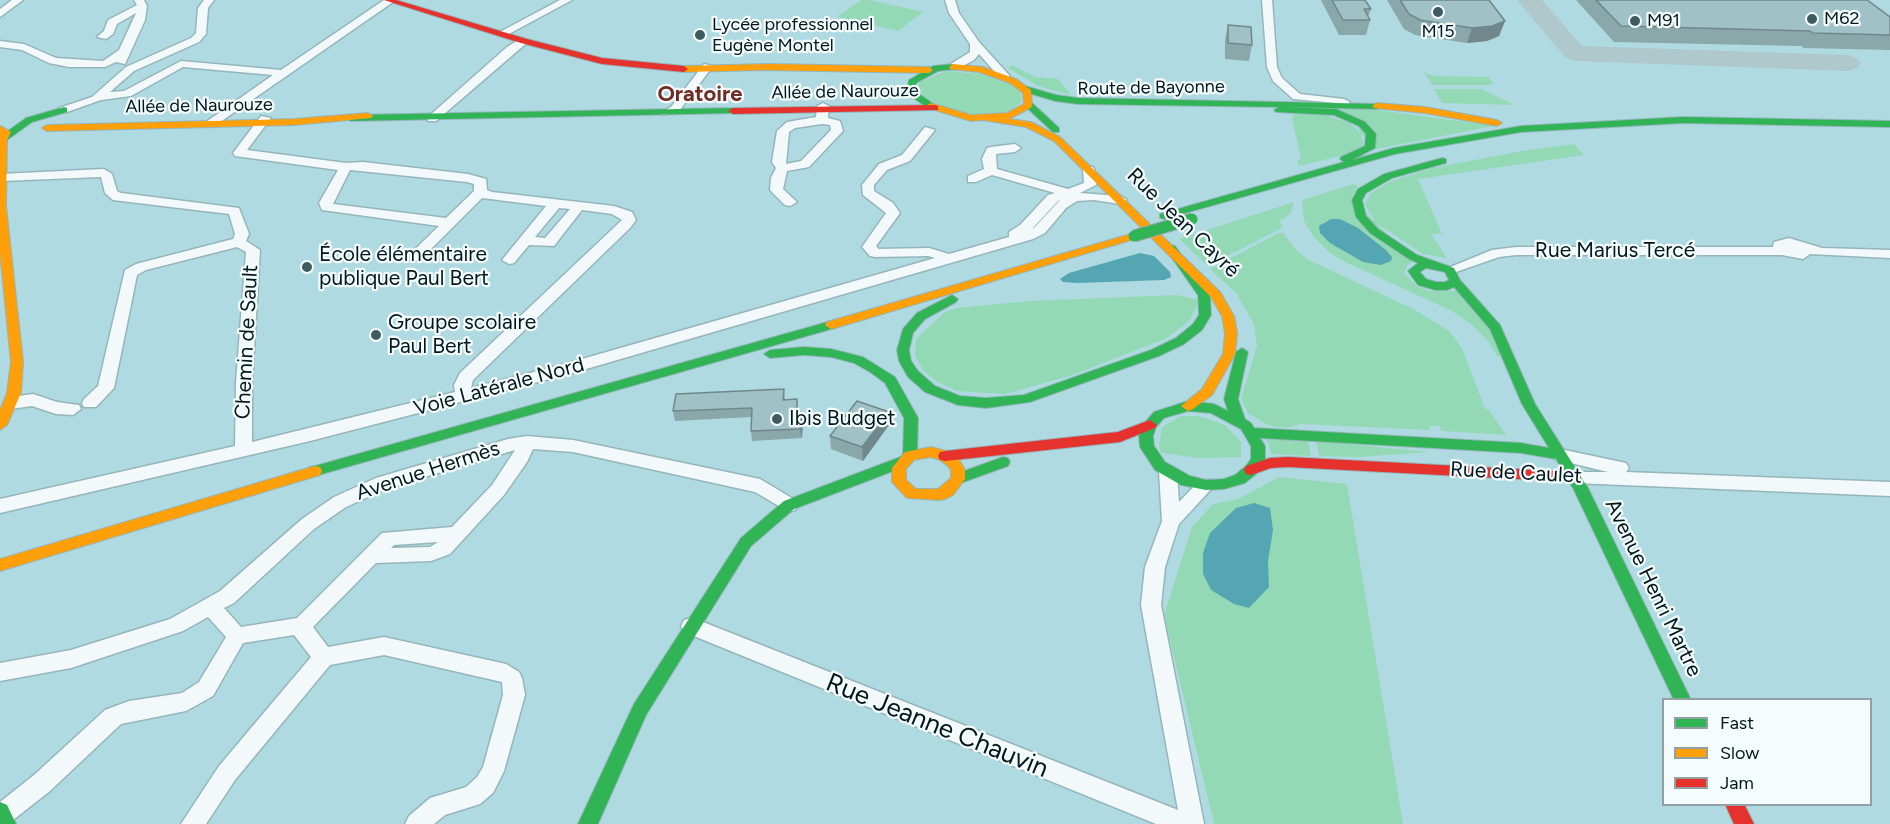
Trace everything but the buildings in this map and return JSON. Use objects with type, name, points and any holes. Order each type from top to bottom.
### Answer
[{"type":"main road","points":[[390,0],[436,15]]},
{"type":"main road","points":[[400,0],[436,15]]},
{"type":"main road","name":"Route de Bayonne","points":[[436,15],[602,61],[644,66],[929,70],[959,64],[1005,77],[1025,89],[1071,100],[1277,106]]},
{"type":"main road","points":[[876,70],[900,77],[911,89],[936,108],[960,116],[1028,124],[1066,143]]},
{"type":"main road","name":"Allée de Naurouze","points":[[822,112],[890,104],[902,100],[911,89],[914,79],[929,70]]},
{"type":"main road","points":[[1025,89],[1033,109],[1056,130],[1066,143]]},
{"type":"main road","points":[[1056,130],[1054,119],[1073,106]]},
{"type":"main road","name":"Route de Bayonne","points":[[1033,109],[1073,106],[1207,108],[1377,106],[1511,123],[1632,118],[1683,120]]},
{"type":"main road","points":[[1277,106],[1336,112],[1356,120],[1367,128],[1372,139],[1370,148],[1331,167]]},
{"type":"main road","name":"Allée de Naurouze","points":[[9,132],[44,128],[264,120],[671,111],[822,112],[936,108]]},
{"type":"main road","points":[[987,118],[1033,109]]},
{"type":"main road","points":[[9,132],[76,110],[114,122],[213,122]]},
{"type":"main road","points":[[9,132],[19,135],[64,123],[76,110]]},
{"type":"main road","points":[[0,565],[72,542],[690,367],[1064,256],[1401,160],[1582,124],[1683,120],[1890,124]]},
{"type":"main road","points":[[877,297],[1331,167],[1423,145],[1651,129],[1890,133]]},
{"type":"main road","points":[[0,425],[11,403],[16,383],[17,362],[6,304],[1,206],[2,177],[9,132]]},
{"type":"main road","name":"Rue Jean Cayré","points":[[1066,143],[1089,170],[1171,248],[1216,295],[1228,315],[1231,333],[1229,354],[1221,372],[1207,392],[1188,406]]},
{"type":"main road","name":"Rue Jean Cayré","points":[[1066,143],[1212,278],[1234,304],[1243,328],[1243,348],[1231,399],[1238,419]]},
{"type":"main road","points":[[1456,158],[1388,176],[1362,191],[1357,201],[1357,208],[1361,217],[1374,231],[1413,257],[1431,263],[1452,276],[1496,328],[1529,404],[1574,477]]},
{"type":"main road","points":[[1064,256],[1041,270],[974,291],[948,301],[921,316],[907,332],[903,350],[905,361],[913,374],[930,389],[958,400],[986,403],[1007,402],[1051,391],[1180,341],[1202,322],[1205,302],[1202,290],[1171,248]]},
{"type":"main road","points":[[1431,263],[1415,268],[1418,278],[1428,284],[1441,287],[1452,276]]},
{"type":"main road","points":[[690,367],[804,351],[831,353],[858,360],[890,380],[911,418],[907,459],[897,475],[899,482],[912,494]]},
{"type":"main road","points":[[1188,406],[1214,409],[1238,419],[1252,434],[1258,453],[1251,470],[1240,479],[1224,484],[1206,485],[1186,481],[1168,472],[1154,459],[1148,447],[1146,436],[1150,425],[1159,415],[1172,409],[1188,406]]},
{"type":"main road","points":[[588,824],[640,710],[691,626],[746,542],[785,507],[828,488],[924,452],[945,456],[1120,437],[1150,425]]},
{"type":"main road","name":"Rue de Caulet","points":[[1252,434],[1521,448],[1560,455]]},
{"type":"main road","points":[[890,488],[921,496],[940,495],[948,491],[958,479],[1002,462],[1038,455],[1110,452]]},
{"type":"main road","points":[[1137,454],[1154,459]]},
{"type":"main road","name":"Rue de Caulet","points":[[1366,464],[1411,457],[1529,462],[1560,455]]},
{"type":"main road","points":[[945,456],[958,470],[958,479]]},
{"type":"main road","name":"Rue de Caulet","points":[[1251,470],[1279,462],[1366,464],[1574,477]]},
{"type":"main road","name":"Avenue Henri Martre","points":[[1574,477],[1585,495],[1683,698]]},
{"type":"main road","points":[[828,488],[873,486]]},
{"type":"main road","points":[[1735,806],[1744,824]]},
{"type":"street","points":[[0,14],[18,0]]},
{"type":"street","points":[[0,44],[24,48],[62,64],[126,63],[197,38],[201,32],[204,8],[209,0]]},
{"type":"street","points":[[213,122],[390,0]]},
{"type":"street","points":[[501,34],[567,0]]},
{"type":"street","points":[[950,0],[954,13],[975,44],[1005,77]]},
{"type":"street","points":[[1267,0],[1278,89],[1277,106]]},
{"type":"street","points":[[100,97],[126,63],[140,20],[140,3]]},
{"type":"street","points":[[102,37],[109,32],[112,22],[140,3]]},
{"type":"street","points":[[435,116],[511,49],[524,41]]},
{"type":"street","points":[[959,64],[975,52],[975,44]]},
{"type":"street","points":[[959,64],[988,58]]},
{"type":"street","points":[[105,64],[126,63]]},
{"type":"street","points":[[76,110],[100,97],[127,94],[173,66],[181,64],[282,73]]},
{"type":"street","points":[[671,111],[707,68]]},
{"type":"street","points":[[1276,76],[1274,97],[1277,106]]},
{"type":"street","points":[[1276,76],[1297,97],[1377,106]]},
{"type":"street","points":[[822,112],[836,123],[837,130],[804,164],[782,168],[778,162],[784,129],[822,112]]},
{"type":"street","points":[[264,120],[241,148],[241,154],[475,179],[482,184],[480,192],[415,257]]},
{"type":"street","points":[[929,130],[906,158],[883,167],[868,185],[868,192],[888,206],[893,213],[869,247],[875,253],[929,252],[948,258]]},
{"type":"street","points":[[991,171],[988,159],[991,151],[1015,148]]},
{"type":"street","points":[[346,167],[326,203],[330,209],[450,223]]},
{"type":"street","points":[[782,168],[777,178],[776,190],[790,202]]},
{"type":"street","name":"Voie Latérale Nord","points":[[0,506],[464,397],[710,329],[992,245],[1025,228],[1048,202],[1090,184],[1092,178],[1089,170]]},
{"type":"street","points":[[972,179],[991,171],[1071,194],[1120,200]]},
{"type":"street","points":[[2,177],[101,173],[107,175],[114,196],[234,211],[242,234],[239,243],[141,267],[130,273],[106,388],[90,403],[92,406],[82,413],[74,414],[73,409],[56,408],[33,400],[11,403]]},
{"type":"street","points":[[464,397],[462,385],[471,371],[628,220],[627,215],[621,211],[489,196],[480,192]]},
{"type":"street","points":[[509,260],[556,203]]},
{"type":"street","points":[[525,240],[549,243],[579,206]]},
{"type":"street","name":"Rue Marius Tercé","points":[[1452,276],[1497,253],[1516,251],[1784,251],[1779,245],[1784,242],[1805,249],[1890,254]]},
{"type":"street","name":"Chemin de Sault","points":[[239,243],[253,250],[250,265],[244,371],[244,449]]},
{"type":"street","points":[[237,636],[302,625],[373,556],[436,554],[446,547],[498,490],[521,458],[527,442]]},
{"type":"street","name":"Avenue Hermès","points":[[0,672],[44,666],[122,644],[176,625],[211,608],[241,585],[308,524],[345,499],[407,474],[508,445],[527,442],[573,446],[760,486],[785,507]]},
{"type":"street","name":"Rue de Caulet","points":[[1560,455],[1597,464],[1701,482]]},
{"type":"street","points":[[1168,472],[1171,521],[1155,567],[1151,605],[1192,824]]},
{"type":"street","name":"Rue de Caulet","points":[[1574,477],[1890,489]]},
{"type":"street","points":[[1171,521],[1206,485]]},
{"type":"street","points":[[211,608],[237,636]]},
{"type":"street","points":[[302,625],[304,634],[324,657]]},
{"type":"street","name":"Rue Jeanne Chauvin","points":[[691,626],[1184,824]]},
{"type":"street","points":[[2,816],[42,783],[116,715],[180,704],[197,698],[211,684],[237,636]]},
{"type":"street","points":[[193,824],[227,773],[324,657],[384,646],[506,673],[512,678],[514,695],[488,782],[472,796],[434,808],[417,824]]},
{"type":"green space","points":[[861,0],[923,12],[898,31],[837,17]]},
{"type":"green space","points":[[1012,65],[1035,77],[1058,79],[1071,95],[1038,86],[1008,68]]},
{"type":"green space","points":[[946,71],[982,74],[1010,84],[1020,92],[1022,101],[1011,111],[978,116],[951,110],[921,95],[918,89],[920,82]]},
{"type":"green space","points":[[1424,72],[1435,76],[1488,77],[1493,83],[1489,85],[1432,85]]},
{"type":"green space","points":[[1434,89],[1481,89],[1515,105],[1442,103]]},
{"type":"green space","points":[[1364,108],[1494,126],[1376,149],[1337,110]]},
{"type":"green space","points":[[1295,112],[1317,112],[1358,126],[1364,146],[1348,154],[1298,166],[1298,160],[1301,158],[1292,119]]},
{"type":"green space","points":[[1574,144],[1584,155],[1418,179],[1442,234],[1431,234],[1447,258],[1423,254],[1375,222],[1365,204],[1371,193],[1389,182],[1433,168],[1522,151]]},
{"type":"green space","points":[[1353,184],[1358,186],[1351,198],[1414,261],[1408,265],[1404,273],[1417,286],[1430,291],[1456,291],[1485,321],[1502,357],[1497,356],[1488,341],[1471,324],[1452,311],[1343,261],[1330,253],[1314,237],[1304,221],[1302,200]]},
{"type":"green space","points":[[1294,202],[1291,213],[1280,221],[1282,228],[1211,264],[1207,265],[1179,239]]},
{"type":"green space","points":[[1283,233],[1296,250],[1309,260],[1415,310],[1449,331],[1462,348],[1485,409],[1488,409],[1506,435],[1441,431],[1440,426],[1429,426],[1430,430],[1300,424],[1288,428],[1270,426],[1249,414],[1241,399],[1257,346],[1254,324],[1236,293],[1210,269]]},
{"type":"green space","points":[[1177,295],[1199,300],[1190,320],[1167,338],[1073,375],[1005,394],[957,391],[936,381],[923,370],[915,356],[916,339],[945,312],[957,308],[1029,301]]},
{"type":"green space","points":[[1181,416],[1199,416],[1225,425],[1241,442],[1241,457],[1199,458],[1161,453],[1159,446],[1162,427]]},
{"type":"green space","points":[[1267,438],[1308,441],[1311,456],[1271,454]]},
{"type":"green space","points":[[1316,441],[1429,452],[1359,457],[1319,456]]},
{"type":"green space","points":[[1279,477],[1347,484],[1403,824],[1214,824],[1164,615],[1192,527],[1213,504],[1238,499]]},
{"type":"water","points":[[1331,219],[1340,219],[1358,228],[1386,250],[1392,257],[1391,261],[1381,265],[1363,262],[1330,243],[1320,233],[1319,226]]},
{"type":"water","points":[[1140,253],[1154,256],[1170,272],[1171,277],[1164,280],[1077,283],[1063,282],[1060,279],[1069,273]]},
{"type":"water","points":[[1254,503],[1270,508],[1273,530],[1268,561],[1269,587],[1249,608],[1234,604],[1211,590],[1203,574],[1203,553],[1210,533],[1236,508]]},
{"type":"taxiway","points":[[1529,0],[1575,53],[1848,63]]},
{"type":"traffic: fast","points":[[931,106],[911,93],[912,82],[936,68],[953,67]]},
{"type":"traffic: fast","points":[[1025,89],[1055,98],[1078,101],[1377,106]]},
{"type":"traffic: fast","points":[[1029,105],[1056,130]]},
{"type":"traffic: fast","points":[[4,138],[29,120],[64,110]]},
{"type":"traffic: fast","points":[[1279,110],[1336,112],[1362,124],[1371,134],[1370,148],[1345,159]]},
{"type":"traffic: fast","points":[[351,118],[733,111]]},
{"type":"traffic: fast","points":[[1164,216],[1394,151],[1521,129],[1683,120],[1890,124]]},
{"type":"traffic: fast","points":[[1431,263],[1413,257],[1374,231],[1361,217],[1357,200],[1362,191],[1388,176],[1442,161]]},
{"type":"traffic: fast","points":[[1134,236],[1192,219]]},
{"type":"traffic: fast","points":[[952,299],[921,316],[907,332],[903,350],[905,361],[913,374],[930,389],[958,400],[986,403],[1025,399],[1155,353],[1180,341],[1198,327],[1205,315],[1204,295],[1171,248]]},
{"type":"traffic: fast","points":[[1424,264],[1438,265],[1450,270],[1455,281],[1447,286],[1435,286],[1422,282],[1414,271],[1424,264]]},
{"type":"traffic: fast","points":[[1455,281],[1496,328],[1529,404],[1581,488],[1682,698]]},
{"type":"traffic: fast","points":[[315,471],[831,325]]},
{"type":"traffic: fast","points":[[770,354],[804,351],[831,353],[858,360],[875,369],[890,380],[911,418],[910,456]]},
{"type":"traffic: fast","points":[[1238,419],[1231,399],[1242,352]]},
{"type":"traffic: fast","points":[[1188,406],[1214,409],[1246,426],[1258,446],[1258,459],[1251,470],[1240,479],[1224,484],[1206,485],[1186,481],[1160,466],[1147,447],[1146,436],[1150,425],[1159,415],[1188,406]]},
{"type":"traffic: fast","points":[[1252,433],[1521,448],[1560,455]]},
{"type":"traffic: fast","points":[[588,824],[640,710],[746,542],[789,505],[904,461]]},
{"type":"traffic: fast","points":[[958,479],[1003,462]]},
{"type":"traffic: fast","points":[[0,811],[6,824]]},
{"type":"traffic: slow","points":[[757,67],[929,70]]},
{"type":"traffic: slow","points":[[684,69],[771,67]]},
{"type":"traffic: slow","points":[[931,106],[971,118],[1009,116],[1029,105],[1028,92],[1013,81],[980,69],[953,67]]},
{"type":"traffic: slow","points":[[1377,106],[1425,110],[1497,123]]},
{"type":"traffic: slow","points":[[47,128],[294,122],[368,116]]},
{"type":"traffic: slow","points":[[987,119],[1028,124],[1057,139],[1216,295],[1228,316],[1231,333],[1229,354],[1207,392],[1188,406]]},
{"type":"traffic: slow","points":[[0,425],[14,393],[17,362],[1,206],[2,140],[6,132],[1,129]]},
{"type":"traffic: slow","points":[[831,325],[1134,236]]},
{"type":"traffic: slow","points":[[931,452],[945,456],[953,462],[958,470],[958,479],[948,491],[940,495],[912,494],[899,482],[899,468],[910,456],[931,452]]},
{"type":"traffic: slow","points":[[0,565],[315,471]]},
{"type":"traffic: jam","points":[[388,0],[524,41],[602,61],[684,69]]},
{"type":"traffic: jam","points":[[733,111],[935,108]]},
{"type":"traffic: jam","points":[[945,456],[1120,437],[1150,425]]},
{"type":"traffic: jam","points":[[1251,470],[1270,463],[1288,462],[1574,477]]},
{"type":"traffic: jam","points":[[1735,806],[1744,824]]},
{"type":"place","name":"M15","points":[[1438,12]]},
{"type":"place","name":"M62","points":[[1812,19]]},
{"type":"place","name":"M91","points":[[1635,21]]},
{"type":"place","name":"Lycée professionnel Eugène Montel","points":[[700,35]]},
{"type":"place","name":"École élémentaire publique Paul Bert","points":[[307,267]]},
{"type":"place","name":"Groupe scolaire Paul Bert","points":[[376,335]]},
{"type":"place","name":"Ibis Budget","points":[[777,419]]},
{"type":"district","name":"Oratoire","points":[[700,95]]}]
